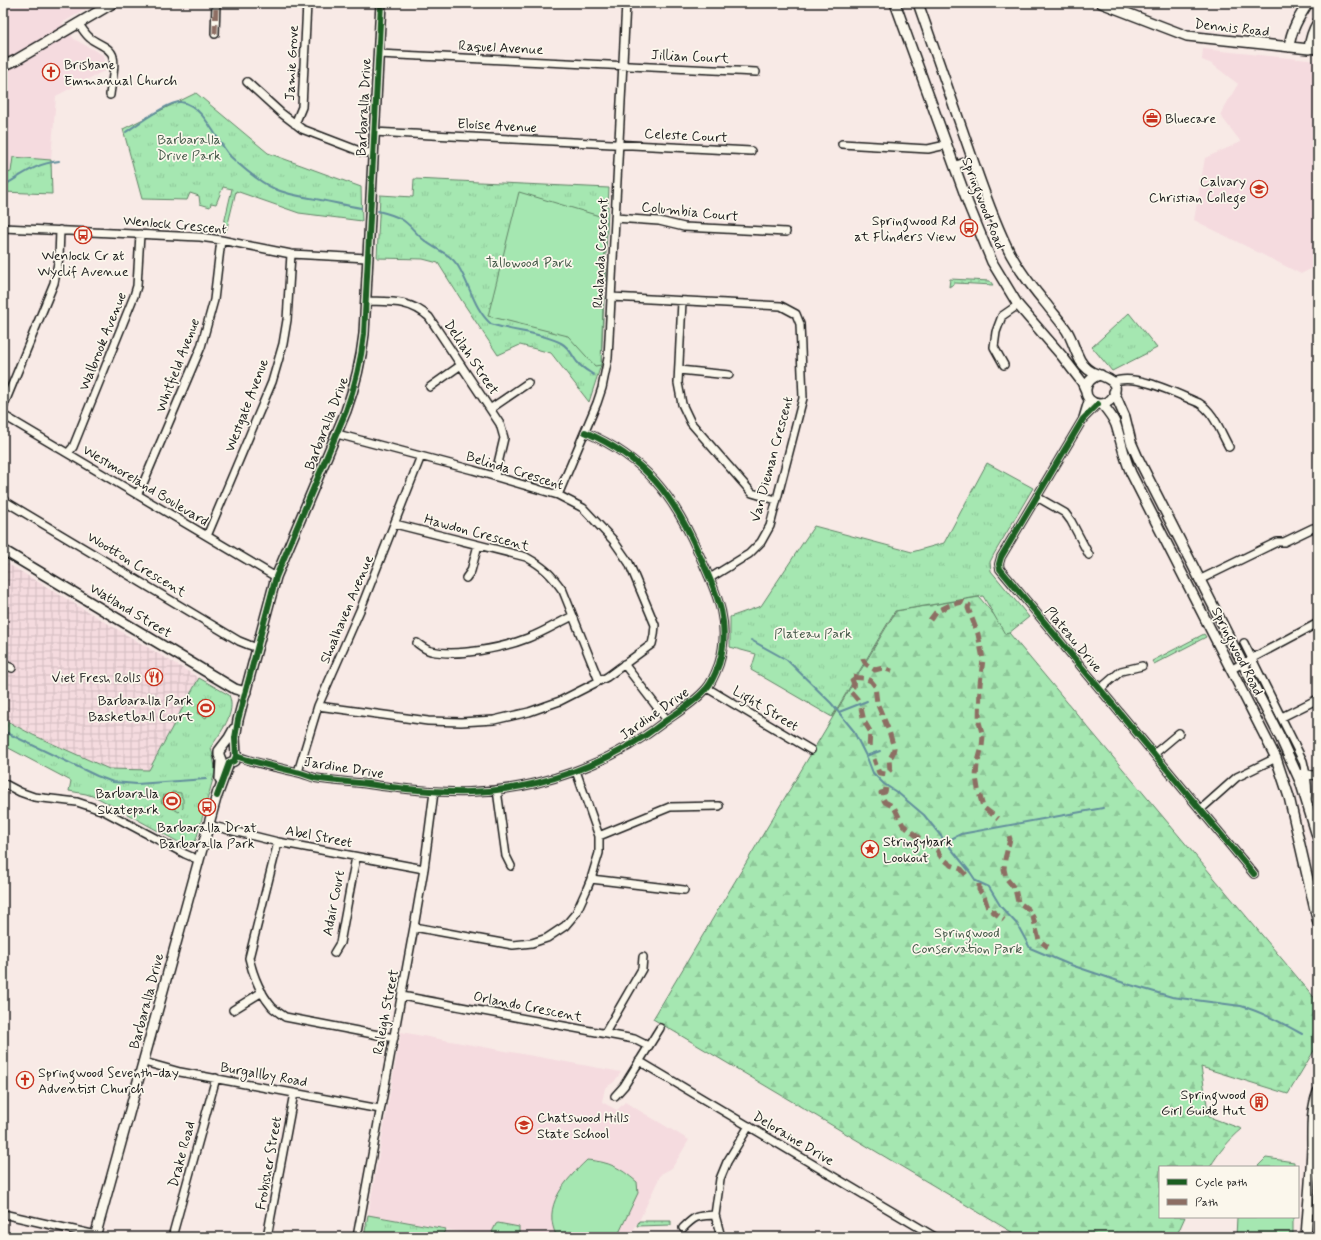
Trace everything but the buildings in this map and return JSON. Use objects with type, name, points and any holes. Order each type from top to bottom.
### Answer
[{"type":"main road","points":[[3,66],[16,60],[112,3]]},
{"type":"main road","name":"Barbaralla Drive","points":[[96,1236],[221,777],[230,757],[238,720],[276,576],[354,391],[362,356],[364,334],[373,132],[381,3]]},
{"type":"main road","name":"Springwood Road","points":[[895,3],[946,145],[992,262],[1018,305],[1062,356],[1082,382],[1087,394]]},
{"type":"main road","name":"Springwood Road","points":[[918,3],[995,220],[1013,259],[1033,288],[1064,326],[1081,363],[1091,371],[1101,375]]},
{"type":"main road","name":"Dennis Road","points":[[1101,3],[1187,36],[1314,49]]},
{"type":"main road","points":[[1289,47],[1290,37],[1294,26],[1308,3]]},
{"type":"main road","points":[[1314,49],[1310,40],[1314,28],[1318,22]]},
{"type":"main road","points":[[1101,375],[1106,376],[1113,382],[1114,392],[1110,400],[1100,404],[1095,403],[1087,394],[1086,386],[1092,378],[1101,375]]},
{"type":"main road","name":"Springwood Road","points":[[1114,392],[1124,417],[1134,450],[1199,580],[1274,724],[1300,780],[1318,839]]},
{"type":"main road","name":"Springwood Road","points":[[1100,404],[1111,415],[1116,425],[1125,459],[1131,473],[1276,758],[1289,797],[1318,923]]},
{"type":"main road","name":"Watland Street","points":[[3,550],[234,688],[246,692]]},
{"type":"main road","name":"Barbaralla Drive","points":[[230,757],[219,754],[220,749],[229,738],[238,720]]},
{"type":"main road","points":[[223,747],[228,745],[230,757]]},
{"type":"main road","points":[[1306,1237],[1312,1146],[1312,1120],[1314,1103],[1318,1092]]},
{"type":"main road","points":[[1312,1146],[1318,1108]]},
{"type":"street","points":[[214,34],[216,3]]},
{"type":"street","name":"Jamie Grove","points":[[295,124],[302,107],[307,3]]},
{"type":"street","name":"Rholanda Crescent","points":[[558,495],[597,403],[606,373],[626,3]]},
{"type":"street","points":[[78,23],[91,39],[110,50],[113,56],[114,62],[110,95]]},
{"type":"street","name":"Raquel Avenue","points":[[378,54],[623,66]]},
{"type":"street","name":"Jillian Court","points":[[623,66],[756,72]]},
{"type":"street","points":[[247,82],[281,113],[302,129],[362,152],[372,153]]},
{"type":"street","name":"Eloise Avenue","points":[[373,132],[619,144]]},
{"type":"street","name":"Celeste Court","points":[[619,144],[751,151]]},
{"type":"street","points":[[842,144],[928,149],[946,145]]},
{"type":"street","points":[[954,166],[973,159]]},
{"type":"street","name":"Columbia Court","points":[[615,218],[659,221],[684,227],[786,232]]},
{"type":"street","name":"Wenlock Crescent","points":[[3,228],[200,237],[291,254],[367,258]]},
{"type":"street","points":[[3,407],[55,279],[59,258],[60,230]]},
{"type":"street","name":"Walbrook Avenue","points":[[68,453],[76,439],[134,296],[137,286],[140,234]]},
{"type":"street","name":"Whitfield Avenue","points":[[137,494],[142,486],[201,347],[214,300],[221,240]]},
{"type":"street","name":"Westgate Avenue","points":[[207,536],[272,382],[283,344],[287,320],[291,254]]},
{"type":"street","name":"Van Dieman Crescent","points":[[611,297],[781,306],[796,314],[800,324],[803,398],[770,526],[761,542],[749,554],[710,578]]},
{"type":"street","name":"Delilah Street","points":[[365,301],[411,305],[423,312],[429,318],[500,424],[504,438],[495,476]]},
{"type":"street","points":[[682,301],[678,370],[678,383],[682,404],[691,423],[752,493],[776,500]]},
{"type":"street","points":[[1004,365],[994,347],[996,332],[1002,316],[1018,305]]},
{"type":"street","points":[[430,387],[461,365]]},
{"type":"street","points":[[678,370],[729,375]]},
{"type":"street","points":[[1113,382],[1125,379],[1142,381],[1199,403],[1211,414],[1228,447]]},
{"type":"street","points":[[490,409],[528,383]]},
{"type":"street","name":"Plateau Drive","points":[[1083,418],[1087,394]]},
{"type":"street","name":"Plateau Drive","points":[[1100,404],[1083,418],[1001,558],[999,564],[1000,568],[1254,874]]},
{"type":"street","name":"Westmoreland Boulevard","points":[[3,415],[276,576]]},
{"type":"street","name":"Jardine Drive","points":[[230,757],[298,772],[315,778],[434,792],[473,792],[497,790],[549,780],[599,762],[646,737],[694,701],[707,688],[717,670],[724,640],[722,615],[710,578],[685,523],[663,488],[649,474],[615,446],[585,432]]},
{"type":"street","name":"Belinda Crescent","points":[[318,706],[428,721],[461,722],[494,720],[528,712],[560,701],[599,681],[624,664],[652,644],[655,625],[629,563],[613,540],[583,508],[558,495],[495,476],[337,434]]},
{"type":"street","name":"Shoalhaven Avenue","points":[[298,772],[318,706],[361,608],[422,456]]},
{"type":"street","points":[[1037,497],[1065,513],[1071,521],[1089,555]]},
{"type":"street","name":"Wootton Crescent","points":[[3,500],[239,641],[258,648]]},
{"type":"street","name":"Hawdon Crescent","points":[[395,524],[526,557],[542,566],[563,591],[599,681]]},
{"type":"street","points":[[1199,580],[1277,542],[1284,542],[1313,528]]},
{"type":"street","points":[[466,578],[471,571],[478,545]]},
{"type":"street","points":[[417,643],[430,651],[449,652],[468,652],[497,647],[528,638],[573,616]]},
{"type":"street","points":[[1232,669],[1318,624]]},
{"type":"street","name":"Springwood Road","points":[[1244,643],[1303,761],[1308,793],[1307,800]]},
{"type":"street","points":[[3,664],[12,668]]},
{"type":"street","points":[[624,664],[667,720]]},
{"type":"street","points":[[1100,689],[1121,671],[1142,666]]},
{"type":"street","name":"Light Street","points":[[707,688],[811,750]]},
{"type":"street","points":[[1282,717],[1318,699]]},
{"type":"street","points":[[1154,754],[1179,733]]},
{"type":"street","points":[[1200,810],[1237,778],[1276,758]]},
{"type":"street","points":[[1290,759],[1294,760],[1301,772],[1318,776]]},
{"type":"street","points":[[414,927],[513,945],[532,943],[547,938],[565,926],[576,913],[591,879],[599,853],[599,836],[576,771]]},
{"type":"street","points":[[1307,784],[1318,776]]},
{"type":"street","points":[[3,783],[20,792],[34,797],[70,800],[92,806],[199,860]]},
{"type":"street","points":[[497,790],[506,856],[511,866]]},
{"type":"street","name":"Raleigh Street","points":[[357,1237],[414,927],[424,869],[434,792]]},
{"type":"street","points":[[599,836],[670,807],[719,806]]},
{"type":"street","name":"Abel Street","points":[[209,825],[278,842],[424,869]]},
{"type":"street","points":[[278,842],[249,958],[252,972],[262,992],[273,1008],[285,1017],[394,1038]]},
{"type":"street","name":"Adair Court","points":[[334,953],[340,943],[356,857]]},
{"type":"street","points":[[591,879],[684,890]]},
{"type":"street","points":[[605,1034],[642,969],[643,957]]},
{"type":"street","points":[[233,1010],[262,992]]},
{"type":"street","name":"Orlando Crescent","points":[[402,996],[634,1039],[648,1046]]},
{"type":"street","points":[[615,1096],[624,1086],[660,1028]]},
{"type":"street","name":"Deloraine Drive","points":[[639,1061],[935,1237]]},
{"type":"street","name":"Burgallby Road","points":[[144,1062],[180,1072],[380,1109]]},
{"type":"street","name":"Drake Road","points":[[172,1237],[216,1078]]},
{"type":"street","name":"Frobisher Street","points":[[267,1237],[294,1093]]},
{"type":"street","points":[[721,1237],[715,1215],[720,1179],[727,1162],[749,1126]]},
{"type":"street","points":[[1308,1210],[1318,1210]]},
{"type":"street","points":[[3,1214],[96,1236]]},
{"type":"street","points":[[683,1228],[692,1219],[698,1216],[715,1215]]},
{"type":"shaded area","points":[[3,3],[85,3],[86,9],[62,23],[74,39],[103,55],[105,59],[105,72],[102,72],[56,96],[51,160],[13,157],[11,172],[3,174]]},
{"type":"shaded area","name":"Calvary Christian College","points":[[1203,49],[1318,61],[1318,265],[1301,274],[1194,220],[1205,158],[1241,142],[1220,115],[1238,84],[1212,64],[1202,60]]},
{"type":"shaded area","points":[[3,561],[199,678],[149,770],[109,769],[33,735],[3,719]]},
{"type":"shaded area","name":"Chatswood Hills State School","points":[[401,1032],[621,1072],[614,1082],[605,1088],[602,1102],[617,1110],[625,1102],[689,1140],[672,1168],[661,1174],[639,1221],[629,1237],[489,1237],[368,1215]]},
{"type":"green space","name":"Barbaralla Drive Park","points":[[196,93],[268,153],[361,187],[362,221],[299,213],[236,191],[226,232],[222,232],[232,189],[223,187],[216,204],[211,203],[210,207],[200,204],[199,196],[190,193],[187,200],[142,199],[123,129]]},
{"type":"green space","points":[[13,157],[51,160],[52,194],[3,192],[3,174],[11,172]]},
{"type":"green space","name":"Tallowood Park","points":[[414,179],[609,188],[601,365],[589,402],[551,353],[520,345],[498,355],[438,263],[423,259],[377,258],[380,195],[413,197]]},
{"type":"green space","points":[[519,192],[606,218],[601,365],[595,366],[568,336],[488,316]]},
{"type":"green space","points":[[950,279],[990,281],[993,285],[955,283],[949,287]]},
{"type":"green space","points":[[1129,313],[1157,348],[1112,371],[1092,347]]},
{"type":"green space","name":"Plateau Park","points":[[987,463],[1033,488],[990,562],[991,571],[1029,617],[1009,633],[1005,634],[983,596],[895,611],[832,717],[751,670],[756,654],[730,647],[730,617],[761,606],[814,526],[912,552],[944,543]]},
{"type":"green space","name":"Springwood Conservation Park","points":[[979,597],[1318,1002],[1318,1044],[1288,1094],[1201,1067],[1209,1117],[1242,1129],[1224,1146],[1211,1166],[1159,1166],[1159,1218],[1185,1218],[1176,1237],[1020,1237],[653,1019],[896,611]]},
{"type":"green space","points":[[1204,634],[1206,637],[1154,664],[1152,661]]},
{"type":"green space","points":[[199,678],[229,695],[231,709],[223,729],[211,747],[215,772],[196,840],[191,844],[182,844],[98,798],[69,791],[71,781],[3,745],[3,719],[33,735],[109,769],[149,770]]},
{"type":"green space","name":"Barbaralla Park Basketball Court","points":[[205,698],[214,703],[206,718],[197,713]]},
{"type":"green space","name":"Barbaralla Skatepark","points":[[172,792],[181,793],[183,808],[179,812],[161,802],[164,795],[172,795]]},
{"type":"green space","points":[[1266,1158],[1294,1162],[1294,1166],[1258,1166]]},
{"type":"green space","points":[[587,1160],[602,1162],[614,1166],[625,1173],[637,1182],[638,1193],[617,1237],[557,1237],[553,1226],[552,1215],[554,1205],[564,1185]]},
{"type":"green space","points":[[368,1215],[446,1229],[441,1237],[364,1237]]},
{"type":"green space","points":[[1237,1218],[1293,1218],[1293,1237],[1236,1237]]},
{"type":"green space","points":[[639,1221],[671,1221],[671,1225],[637,1226]]},
{"type":"green space","points":[[498,1223],[519,1227],[519,1236],[493,1233],[492,1232],[496,1224]]},
{"type":"waterway","points":[[126,132],[169,105],[176,102],[181,102],[197,110],[231,157],[246,171],[263,183],[288,194],[361,208]]},
{"type":"waterway","points":[[3,186],[36,167],[50,162],[59,161]]},
{"type":"waterway","points":[[378,211],[393,215],[404,221],[421,238],[450,257],[462,273],[480,311],[491,324],[553,339],[564,345],[577,362],[594,375]]},
{"type":"waterway","points":[[751,640],[787,660],[831,703],[853,730],[873,773],[884,784],[898,793],[924,815],[976,881],[989,887],[1001,907],[1017,924],[1030,948],[1068,964],[1127,984],[1172,997],[1249,1008],[1302,1034]]},
{"type":"waterway","points":[[839,712],[867,701]]},
{"type":"waterway","points":[[3,731],[97,776],[113,782],[137,784],[206,779]]},
{"type":"waterway","points":[[866,756],[880,751]]},
{"type":"waterway","points":[[945,842],[961,834],[1103,808]]},
{"type":"marked path","points":[[215,34],[216,3]]},
{"type":"marked path","points":[[930,620],[936,612],[948,606],[962,602],[969,605],[968,608],[978,634],[983,659],[980,684],[979,722],[983,736],[976,777],[983,807],[998,819]]},
{"type":"marked path","points":[[863,658],[866,664],[875,670],[883,668],[892,671]]},
{"type":"marked path","points":[[858,700],[851,692],[854,684],[850,677],[864,678],[871,681],[875,686],[877,703],[889,731],[894,748],[889,760],[890,770],[886,774],[879,773],[874,759]]},
{"type":"marked path","points":[[861,708],[864,721],[870,731],[869,750]]},
{"type":"marked path","points":[[886,788],[885,792],[881,793],[882,797],[885,802],[894,807],[903,825],[937,850],[941,857],[951,865],[961,869],[969,878]]},
{"type":"marked path","points":[[1009,836],[1010,839],[1004,869],[1006,878],[1015,889],[1018,902],[1028,909],[1033,917],[1039,940],[1048,947]]},
{"type":"marked path","points":[[979,884],[979,890],[984,896],[988,908],[1004,920]]},
{"type":"cycle path","points":[[217,796],[229,763],[234,761],[236,756],[235,738],[238,720],[276,577],[346,411],[355,383],[359,364],[364,334],[381,3]]},
{"type":"cycle path","points":[[1098,404],[1083,419],[1001,557],[999,564],[1000,569],[1254,874]]},
{"type":"cycle path","points":[[236,756],[315,778],[328,780],[432,791],[470,792],[496,790],[547,780],[573,772],[597,762],[643,737],[696,699],[712,681],[723,649],[723,621],[711,581],[679,514],[655,481],[625,454],[606,442],[585,432]]},
{"type":"place","name":"Brisbane Emmanual Church","points":[[51,72]]},
{"type":"place","name":"Bluecare","points":[[1152,118]]},
{"type":"place","name":"Calvary Christian College","points":[[1259,189]]},
{"type":"place","name":"Springwood Rd at Flinders View","points":[[969,228]]},
{"type":"place","name":"Wenlock Cr at Wyclif Avenue","points":[[83,235]]},
{"type":"place","name":"Viet Fresh Rolls","points":[[154,677]]},
{"type":"place","name":"Barbaralla Park Basketball Court","points":[[206,708]]},
{"type":"place","name":"Barbaralla Skatepark","points":[[172,801]]},
{"type":"place","name":"Barbaralla Dr at Barbaralla Park","points":[[207,807]]},
{"type":"place","name":"Stringybark Lookout","points":[[870,849]]},
{"type":"place","name":"Springwood Seventh-day Adventist Church","points":[[25,1080]]},
{"type":"place","name":"Springwood Girl Guide Hut","points":[[1259,1102]]},
{"type":"place","name":"Chatswood Hills State School","points":[[524,1125]]}]
